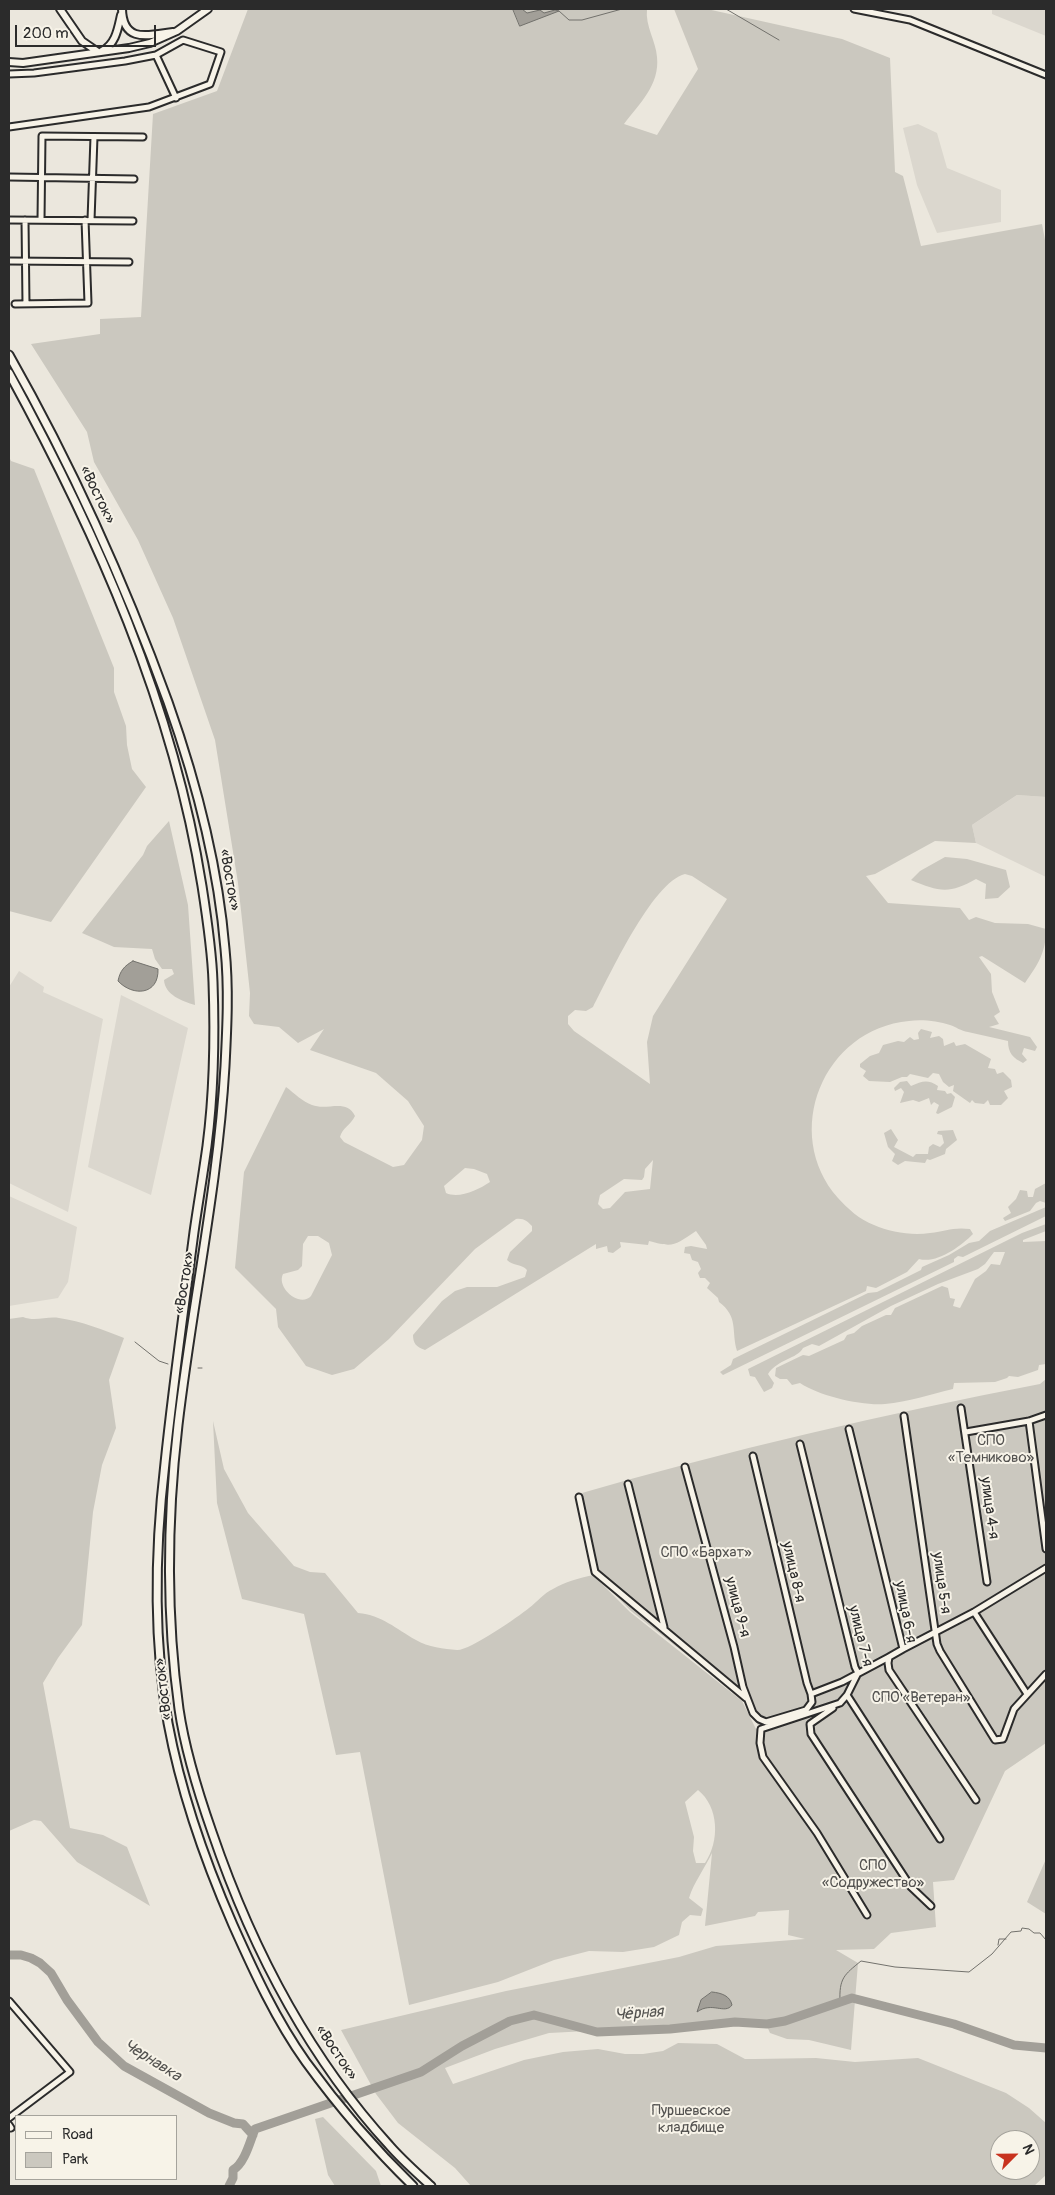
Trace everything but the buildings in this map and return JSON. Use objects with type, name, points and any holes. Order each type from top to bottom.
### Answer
[{"type":"highway","name":"«Восток»","points":[[9,355],[80,490],[131,603],[182,742],[208,839],[220,903],[228,1008],[223,1095],[217,1153],[178,1425],[174,1469],[170,1584],[175,1671],[180,1714],[206,1813],[237,1902],[267,1964],[295,2016],[337,2080],[393,2150],[431,2186]]},
{"type":"highway","name":"«Восток»","points":[[9,373],[73,496],[123,610],[156,700],[192,826],[206,908],[213,976],[212,1081],[207,1145],[164,1466],[158,1587],[161,1674],[168,1723],[192,1817],[224,1904],[258,1979],[305,2060],[364,2135],[413,2186]]},
{"type":"main road","points":[[60,9],[82,40],[100,52]]},
{"type":"main road","points":[[100,52],[111,44],[116,36],[122,9]]},
{"type":"main road","points":[[122,9],[124,24],[129,31],[136,35],[177,31]]},
{"type":"main road","points":[[9,62],[23,63],[141,46],[177,31],[208,9]]},
{"type":"street","points":[[854,9],[910,20],[1046,75]]},
{"type":"street","points":[[891,9],[891,16]]},
{"type":"street","points":[[9,74],[83,67],[156,55],[183,40],[221,52],[210,84],[149,108],[9,127]]},
{"type":"street","points":[[81,55],[83,67]]},
{"type":"street","points":[[156,55],[176,98]]},
{"type":"street","points":[[41,220],[42,136],[143,137]]},
{"type":"street","points":[[14,304],[88,303],[86,262],[94,137]]},
{"type":"street","points":[[9,177],[134,179]]},
{"type":"street","points":[[9,220],[133,221]]},
{"type":"street","points":[[25,220],[26,304]]},
{"type":"street","points":[[9,261],[128,262]]},
{"type":"street","name":"улица 4-я","points":[[961,1408],[987,1582]]},
{"type":"street","points":[[966,1432],[1029,1421],[1046,1415]]},
{"type":"street","name":"улица 5-я","points":[[904,1416],[935,1633],[940,1651],[995,1740],[1003,1739],[1014,1709],[1027,1694]]},
{"type":"street","points":[[1029,1421],[1046,1549]]},
{"type":"street","name":"улица 6-я","points":[[849,1429],[903,1649],[889,1657],[888,1663],[893,1676],[976,1800]]},
{"type":"street","name":"улица 7-я","points":[[800,1444],[852,1657],[858,1673],[847,1695],[840,1703],[810,1724],[811,1734],[910,1887],[932,1906]]},
{"type":"street","name":"улица 8-я","points":[[753,1456],[811,1694]]},
{"type":"street","name":"улица 9-я","points":[[685,1467],[747,1698],[754,1714],[762,1722],[769,1722],[806,1710],[812,1702],[811,1694]]},
{"type":"street","points":[[628,1484],[664,1628]]},
{"type":"street","points":[[579,1497],[595,1572],[747,1698]]},
{"type":"street","points":[[903,1649],[974,1612],[1046,1568]]},
{"type":"street","points":[[974,1612],[1027,1694],[1046,1674]]},
{"type":"street","points":[[811,1694],[889,1657]]},
{"type":"street","points":[[847,1695],[940,1839]]},
{"type":"street","points":[[840,1703],[762,1729],[760,1743],[763,1757],[817,1833],[867,1916]]},
{"type":"street","points":[[9,2001],[70,2072],[9,2118]]},
{"type":"shaded area","points":[[513,9],[522,9],[527,13],[540,10],[544,13],[555,10],[559,11],[520,26]]},
{"type":"shaded area","points":[[992,9],[1046,9],[1046,36],[992,14]]},
{"type":"shaded area","points":[[918,124],[937,133],[947,168],[1001,190],[1001,222],[937,233],[917,185],[903,128]]},
{"type":"shaded area","points":[[1017,795],[1046,797],[1046,877],[976,843],[972,825]]},
{"type":"shaded area","points":[[133,961],[158,969],[154,984],[144,991],[131,990],[118,981],[123,969]]},
{"type":"shaded area","points":[[19,971],[44,987],[43,992],[103,1019],[68,1212],[9,1183],[9,987]]},
{"type":"shaded area","points":[[121,995],[188,1028],[151,1195],[88,1167]]},
{"type":"shaded area","points":[[9,1196],[77,1227],[68,1282],[58,1298],[9,1306]]},
{"type":"shaded area","points":[[712,1992],[725,1996],[732,2005],[726,2009],[708,2008],[697,2012],[701,2000]]},
{"type":"green space","points":[[248,9],[647,9],[648,21],[655,45],[657,67],[652,85],[647,94],[624,124],[657,135],[698,69],[674,9],[707,9],[842,39],[890,58],[895,172],[903,176],[921,246],[1042,224],[1046,245],[1046,797],[1017,795],[972,825],[976,843],[935,841],[875,874],[866,876],[888,903],[960,908],[969,920],[976,917],[995,923],[1028,924],[1046,929],[1043,952],[1025,983],[982,956],[979,957],[991,974],[992,992],[1000,1012],[994,1016],[999,1024],[989,1027],[1030,1037],[1037,1047],[1035,1051],[1024,1048],[1022,1054],[1027,1060],[1023,1063],[1012,1055],[1008,1041],[965,1031],[945,1024],[914,1020],[879,1028],[854,1043],[834,1063],[820,1088],[813,1116],[813,1144],[821,1172],[845,1206],[869,1223],[909,1234],[970,1229],[973,1234],[955,1249],[933,1259],[919,1259],[907,1272],[876,1288],[867,1286],[866,1291],[737,1351],[732,1319],[729,1313],[719,1302],[718,1298],[707,1288],[710,1283],[705,1278],[700,1278],[698,1273],[701,1269],[698,1262],[692,1260],[690,1254],[684,1253],[685,1247],[691,1246],[707,1249],[696,1231],[669,1245],[649,1241],[648,1245],[620,1242],[621,1247],[613,1253],[608,1252],[607,1246],[596,1249],[596,1244],[425,1350],[417,1346],[413,1335],[442,1301],[455,1291],[467,1287],[497,1287],[525,1277],[527,1270],[507,1260],[510,1252],[532,1231],[532,1226],[527,1221],[516,1219],[475,1249],[389,1339],[354,1369],[332,1375],[306,1366],[278,1327],[276,1309],[235,1268],[244,1172],[286,1087],[309,1104],[347,1108],[355,1116],[340,1137],[344,1142],[393,1167],[404,1165],[422,1140],[424,1126],[408,1101],[376,1073],[310,1050],[324,1029],[298,1043],[279,1027],[254,1024],[249,1016],[250,993],[238,883],[215,740],[173,618],[138,540],[94,462],[87,432],[31,344],[100,334],[100,319],[141,317],[153,114],[217,91]],"holes":[[[685,874],[692,876],[727,899],[653,1016],[647,1042],[650,1084],[574,1031],[568,1024],[568,1016],[575,1010],[586,1011],[593,1007],[633,932],[659,894],[672,881]],[[653,1160],[650,1189],[625,1192],[610,1208],[603,1209],[598,1204],[600,1195],[624,1179],[642,1180],[645,1169]],[[465,1168],[487,1174],[490,1182],[474,1191],[457,1195],[446,1193],[444,1186]],[[308,1236],[318,1236],[329,1243],[332,1255],[311,1296],[301,1300],[290,1295],[283,1285],[282,1279],[283,1274],[298,1270],[302,1266],[303,1244]]]},
{"type":"green space","points":[[9,457],[11,461],[34,469],[114,668],[114,692],[126,726],[127,745],[132,769],[146,787],[51,922],[9,911]]},
{"type":"green space","points":[[169,821],[188,905],[195,1005],[180,999],[167,990],[164,980],[174,974],[172,969],[162,969],[155,959],[152,949],[114,947],[82,933],[143,855],[147,846]]},
{"type":"green space","points":[[945,857],[967,859],[1006,870],[1010,887],[998,898],[985,899],[986,884],[976,879],[959,887],[944,890],[911,880],[920,871]]},
{"type":"green space","points":[[921,1029],[932,1032],[930,1038],[939,1036],[943,1039],[944,1046],[954,1042],[956,1046],[965,1044],[991,1059],[988,1068],[995,1069],[997,1074],[1003,1072],[1011,1080],[1012,1087],[1004,1091],[1008,1098],[1001,1105],[990,1105],[988,1100],[984,1104],[975,1103],[972,1100],[970,1103],[953,1091],[954,1085],[949,1087],[943,1082],[939,1074],[933,1073],[928,1078],[910,1074],[907,1077],[890,1082],[869,1081],[863,1076],[866,1071],[860,1067],[860,1064],[870,1056],[879,1053],[883,1045],[898,1041],[904,1042],[910,1037],[914,1040],[919,1039],[918,1033]]},
{"type":"green space","points":[[907,1081],[911,1086],[922,1082],[931,1082],[938,1086],[937,1090],[945,1091],[947,1094],[951,1093],[955,1097],[952,1107],[938,1114],[936,1113],[939,1105],[934,1102],[931,1105],[929,1098],[919,1102],[913,1100],[900,1103],[904,1092],[901,1088],[895,1091],[894,1088],[900,1082]]},
{"type":"green space","points":[[891,1129],[898,1140],[894,1147],[913,1157],[916,1154],[928,1154],[929,1147],[933,1144],[940,1147],[944,1143],[942,1135],[937,1134],[938,1131],[953,1130],[957,1140],[946,1149],[945,1154],[930,1160],[927,1159],[925,1163],[905,1161],[898,1165],[892,1161],[895,1154],[888,1147],[884,1133]]},
{"type":"green space","points":[[1046,1183],[1046,1203],[1040,1201],[1030,1211],[1005,1221],[1003,1218],[1011,1213],[1008,1207],[1016,1199],[1020,1190],[1027,1191],[1028,1197],[1033,1197],[1035,1189]]},
{"type":"green space","points":[[1046,1207],[1046,1216],[963,1257],[958,1256],[954,1259],[954,1262],[723,1375],[720,1372],[731,1365],[733,1359],[868,1293],[877,1292],[969,1243],[979,1241],[990,1231]]},
{"type":"green space","points":[[1046,1224],[1046,1231],[1023,1240],[1023,1242],[1046,1241],[1046,1364],[1039,1365],[1038,1370],[1018,1377],[1009,1376],[995,1382],[954,1383],[953,1389],[911,1400],[885,1404],[865,1403],[829,1396],[800,1383],[792,1385],[787,1379],[780,1379],[775,1376],[776,1368],[803,1355],[809,1356],[844,1340],[847,1335],[854,1333],[862,1326],[886,1315],[891,1315],[895,1308],[942,1286],[948,1288],[950,1298],[955,1299],[953,1306],[960,1308],[975,1279],[986,1271],[991,1264],[1000,1265],[1005,1252],[994,1252],[985,1264],[978,1269],[938,1284],[891,1306],[819,1346],[812,1344],[803,1348],[796,1355],[777,1365],[768,1374],[774,1383],[772,1388],[764,1392],[755,1377],[750,1376],[748,1369],[1022,1233]]},
{"type":"green space","points":[[23,1317],[32,1319],[67,1319],[124,1338],[109,1380],[116,1428],[102,1465],[93,1512],[82,1625],[58,1658],[43,1683],[70,1828],[103,1835],[127,1847],[150,1906],[77,1862],[41,1821],[34,1820],[9,1831],[9,1319]]},
{"type":"green space","points":[[1046,1379],[1046,1743],[1005,1771],[954,1880],[933,1882],[936,1927],[891,1933],[874,1949],[836,1950],[858,1963],[851,2050],[809,2040],[787,2039],[770,2033],[766,2024],[707,2023],[664,2030],[627,2029],[549,2033],[495,2049],[445,2068],[453,2084],[524,2060],[563,2052],[598,2049],[625,2054],[643,2054],[663,2051],[678,2043],[717,2044],[745,2059],[816,2058],[855,2062],[918,2058],[1006,2093],[1029,2108],[1046,2123],[1046,2175],[1034,2186],[471,2186],[455,2168],[398,2123],[376,2094],[341,2030],[506,1991],[679,1957],[716,1946],[805,1939],[788,1935],[789,1910],[758,1912],[755,1916],[705,1926],[712,1853],[689,1898],[703,1909],[701,1916],[690,1915],[682,1922],[679,1935],[654,1947],[623,1952],[589,1951],[554,1960],[498,1982],[409,2005],[360,1752],[336,1755],[304,1614],[242,1599],[217,1503],[213,1421],[224,1469],[248,1513],[294,1566],[310,1572],[325,1573],[358,1613],[367,1614],[389,1623],[426,1644],[457,1650],[472,1645],[493,1633],[550,1591],[567,1582],[593,1575],[630,1612],[742,1701],[756,1729],[761,1729],[762,1726],[759,1727],[743,1699],[631,1611],[592,1571],[575,1495],[807,1434],[1040,1384]],"holes":[[[698,1790],[705,1797],[713,1815],[715,1835],[710,1854],[705,1863],[696,1863],[693,1851],[694,1837],[685,1802]]]},
{"type":"green space","points":[[1046,1859],[1046,1914],[1027,1902]]},
{"type":"green space","points":[[323,2117],[376,2171],[381,2186],[335,2186],[328,2175],[315,2119]]},
{"type":"waterway","points":[[559,11],[569,20],[582,20],[622,9]]},
{"type":"waterway","points":[[726,9],[779,40]]},
{"type":"waterway","points":[[135,1342],[159,1361],[168,1364]]},
{"type":"waterway","points":[[840,2002],[840,1987],[844,1978],[861,1961],[895,1967],[969,1972],[992,1954],[1011,1932],[1021,1931],[1022,1928],[1029,1929],[1034,1933],[1040,1933],[1046,1940]]},
{"type":"waterway","points":[[998,1945],[999,1939],[1006,1939]]},
{"type":"waterway","name":"Чернавка","points":[[9,1955],[21,1955],[31,1958],[51,1973],[67,2000],[98,2042],[124,2066],[209,2113],[234,2123],[243,2124],[253,2135]]},
{"type":"waterway","name":"Чёрная","points":[[229,2186],[233,2178],[233,2170],[244,2157],[255,2129],[421,2072],[462,2046],[510,2021],[534,2015],[597,2032],[670,2029],[735,2022],[767,2024],[785,2021],[852,1998],[954,2024],[1014,2045],[1046,2048]]},
{"type":"park label","name":"СПО «Темниково»","points":[[991,1450]]},
{"type":"park label","name":"СПО «Бархат»","points":[[706,1553]]},
{"type":"park label","name":"СПО «Ветеран»","points":[[921,1698]]},
{"type":"park label","name":"СПО «Содружество»","points":[[873,1874]]},
{"type":"park label","name":"Пуршевское кладбище","points":[[691,2120]]}]
